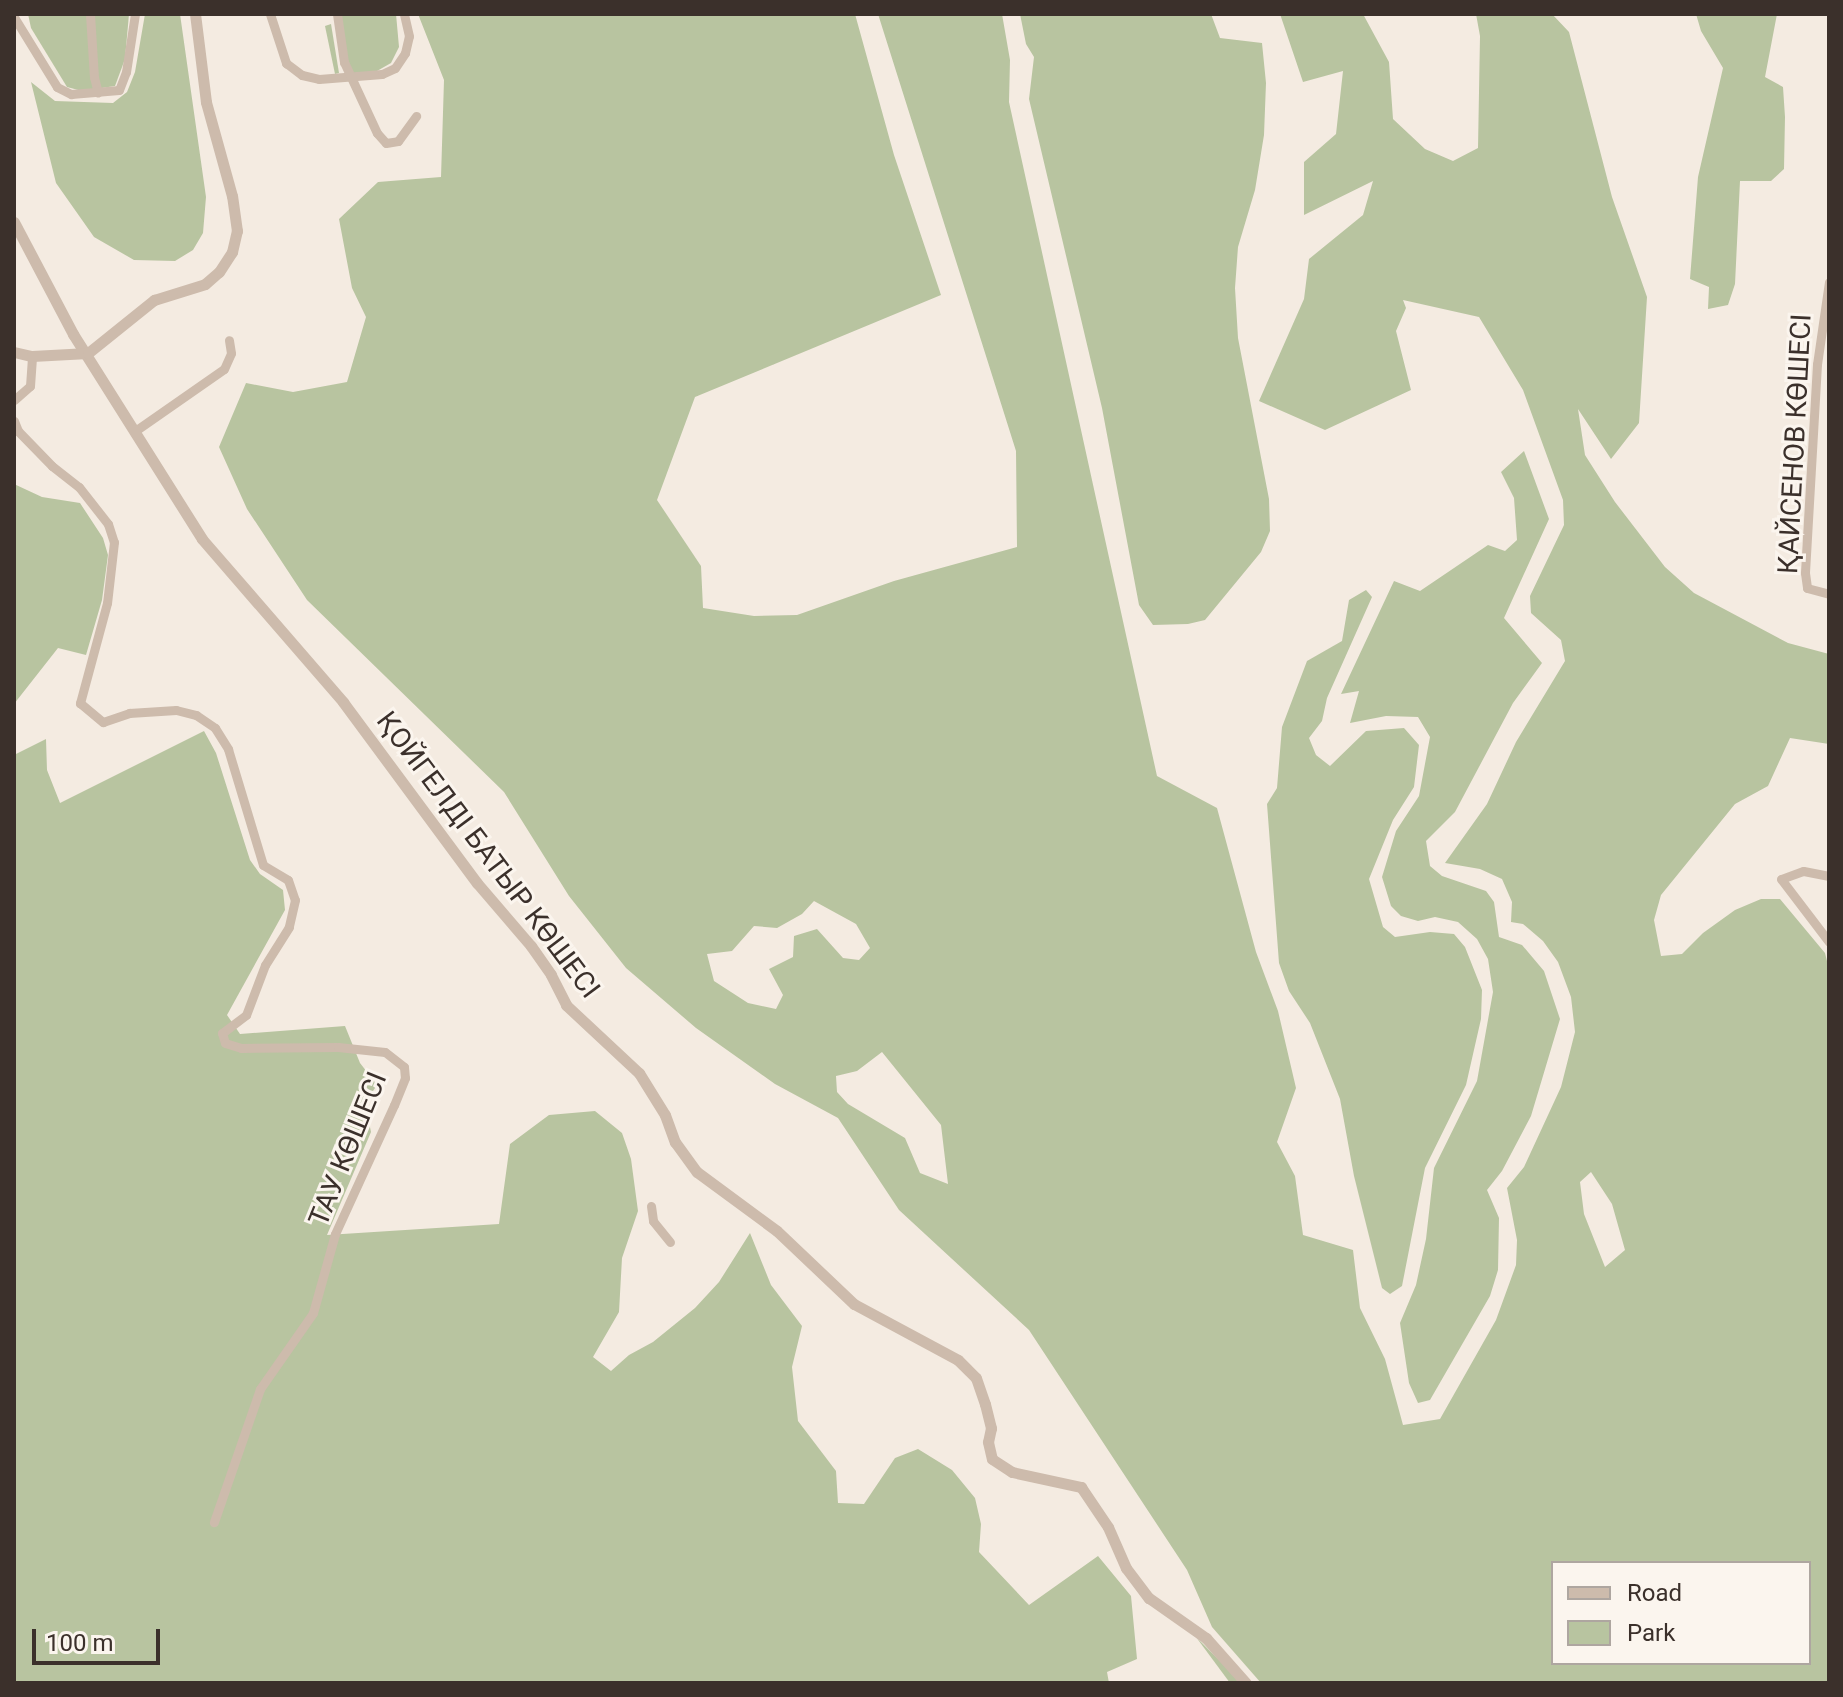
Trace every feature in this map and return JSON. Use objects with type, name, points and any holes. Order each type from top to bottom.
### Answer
[{"type":"street","points":[[90,14],[98,93]]},
{"type":"street","points":[[14,17],[57,87],[71,94],[119,90],[135,14]]},
{"type":"street","points":[[14,352],[32,356],[88,353],[154,300],[205,284],[219,272],[232,252],[237,231],[232,196],[206,102],[195,14]]},
{"type":"street","points":[[270,14],[271,25],[286,63],[302,75],[350,78],[382,74],[395,68],[405,53],[409,36],[404,14]]},
{"type":"street","points":[[337,14],[350,78],[377,133],[386,143],[398,141],[416,116]]},
{"type":"street","name":"ҚОЙГЕЛДІ БАТЫР КӨШЕСІ","points":[[14,222],[73,334],[88,353],[202,539],[343,702],[477,883],[531,946],[551,975],[566,1005],[639,1073],[665,1115],[675,1142],[697,1172],[777,1231],[854,1304],[958,1360],[976,1378],[985,1404],[991,1428],[988,1442],[992,1459],[1012,1472],[1081,1487],[1108,1527],[1126,1568],[1149,1598],[1206,1638],[1246,1683]]},
{"type":"street","name":"ҚАЙСЕНОВ КӨШЕСІ","points":[[1829,282],[1817,364],[1805,573],[1807,588],[1829,594]]},
{"type":"street","points":[[135,431],[224,369],[231,353],[229,340]]},
{"type":"street","points":[[14,400],[30,386],[32,356]]},
{"type":"street","name":"ТАУ КӨШЕСІ","points":[[14,421],[18,431],[52,466],[79,487],[108,524],[114,542],[107,603],[80,703],[103,722],[129,713],[176,710],[196,715],[215,728],[228,749],[263,865],[288,880],[295,900],[289,927],[265,965],[246,1015],[222,1033],[225,1043],[241,1048],[338,1047],[385,1052],[404,1067],[405,1078],[394,1105],[335,1234],[313,1313],[260,1389],[214,1522]]},
{"type":"street","points":[[1829,876],[1803,871],[1781,879],[1829,942]]},
{"type":"street","points":[[651,1206],[653,1221],[670,1242]]},
{"type":"green space","points":[[28,14],[129,14],[125,59],[115,86],[82,91],[67,87],[31,28]]},
{"type":"green space","points":[[145,14],[180,14],[206,197],[203,233],[193,250],[175,261],[134,260],[94,237],[56,183],[31,82],[55,101],[113,103],[127,92],[135,72]]},
{"type":"green space","points":[[396,14],[399,47],[391,63],[377,71],[350,74],[340,16]]},
{"type":"green space","points":[[418,14],[855,14],[894,155],[941,295],[695,397],[657,500],[701,566],[703,608],[754,616],[797,615],[894,581],[1017,547],[1016,451],[878,14],[1002,14],[1010,60],[1009,102],[1157,776],[1217,808],[1256,952],[1278,1011],[1296,1088],[1277,1142],[1295,1176],[1303,1235],[1353,1250],[1360,1308],[1385,1359],[1403,1425],[1440,1419],[1496,1320],[1516,1265],[1517,1240],[1507,1188],[1524,1167],[1561,1087],[1575,1032],[1571,997],[1558,962],[1543,941],[1523,924],[1511,922],[1512,902],[1502,879],[1480,869],[1445,863],[1487,804],[1516,742],[1565,661],[1561,640],[1531,613],[1530,596],[1564,525],[1563,500],[1523,390],[1479,317],[1403,300],[1406,308],[1396,331],[1411,390],[1325,430],[1259,401],[1304,299],[1309,259],[1363,215],[1373,181],[1304,215],[1304,162],[1336,134],[1343,71],[1303,82],[1280,14],[1363,14],[1389,62],[1393,119],[1425,149],[1453,161],[1478,148],[1480,36],[1476,14],[1552,14],[1569,32],[1612,197],[1647,297],[1639,423],[1611,459],[1578,409],[1585,455],[1615,502],[1665,567],[1694,593],[1788,643],[1829,654],[1829,744],[1790,738],[1768,786],[1735,804],[1661,895],[1654,920],[1661,956],[1682,954],[1703,933],[1735,910],[1761,899],[1780,899],[1825,953],[1829,969],[1829,1683],[1261,1683],[1212,1627],[1187,1570],[1029,1330],[899,1210],[838,1118],[775,1084],[696,1028],[626,968],[569,896],[504,792],[307,600],[247,509],[219,447],[246,383],[293,392],[347,382],[366,317],[352,288],[339,219],[378,182],[441,177],[444,80]],"holes":[[[814,901],[856,924],[870,948],[859,960],[843,958],[817,929],[794,936],[793,957],[769,969],[783,995],[776,1009],[748,1003],[714,981],[707,954],[732,951],[754,926],[777,928],[802,914]],[[882,1052],[941,1125],[948,1184],[920,1173],[905,1138],[848,1104],[837,1092],[836,1076],[857,1071]],[[1591,1172],[1612,1204],[1625,1250],[1605,1267],[1584,1214],[1580,1182]]]},
{"type":"green space","points":[[1020,14],[1211,14],[1220,38],[1262,43],[1266,83],[1264,135],[1255,190],[1238,247],[1235,288],[1238,338],[1269,499],[1270,531],[1261,552],[1205,620],[1153,625],[1139,605],[1102,408],[1029,99],[1034,57],[1026,44]]},
{"type":"green space","points":[[1696,14],[1777,14],[1765,77],[1783,87],[1785,117],[1784,169],[1771,181],[1740,181],[1735,284],[1728,305],[1708,309],[1709,287],[1690,279],[1698,177],[1723,68],[1701,31]]},
{"type":"green space","points":[[331,24],[339,73],[335,74],[325,26]]},
{"type":"green space","points":[[1524,451],[1549,519],[1504,618],[1542,663],[1513,703],[1455,812],[1426,841],[1430,866],[1442,876],[1486,891],[1494,902],[1499,937],[1522,945],[1544,971],[1560,1019],[1531,1116],[1502,1171],[1487,1190],[1499,1218],[1498,1270],[1490,1296],[1430,1400],[1418,1403],[1409,1383],[1400,1323],[1416,1285],[1426,1239],[1434,1168],[1477,1081],[1493,992],[1488,959],[1477,939],[1458,922],[1435,917],[1418,921],[1401,916],[1391,906],[1382,877],[1396,831],[1419,796],[1430,737],[1418,717],[1386,716],[1350,723],[1359,691],[1341,694],[1394,581],[1420,591],[1488,545],[1505,551],[1517,540],[1514,498],[1501,472]]},
{"type":"green space","points":[[14,484],[42,497],[80,503],[103,538],[108,555],[102,600],[86,655],[58,648],[14,704]]},
{"type":"green space","points":[[1366,590],[1372,597],[1327,698],[1322,721],[1309,738],[1316,755],[1330,766],[1366,731],[1404,728],[1419,745],[1414,787],[1393,820],[1369,879],[1383,927],[1395,937],[1430,932],[1454,934],[1465,947],[1482,990],[1481,1019],[1466,1085],[1425,1168],[1402,1286],[1390,1294],[1382,1288],[1354,1176],[1340,1099],[1310,1023],[1289,991],[1279,963],[1267,804],[1277,788],[1282,727],[1307,661],[1342,641],[1349,600]]},
{"type":"green space","points":[[204,731],[216,753],[250,860],[260,874],[283,890],[285,910],[227,1015],[240,1034],[345,1026],[360,1063],[377,1085],[365,1103],[371,1132],[327,1235],[499,1224],[510,1144],[549,1115],[595,1111],[622,1133],[631,1159],[638,1211],[622,1258],[619,1312],[593,1357],[611,1371],[629,1355],[653,1342],[695,1308],[719,1282],[750,1233],[771,1285],[802,1326],[792,1367],[798,1421],[836,1471],[838,1503],[864,1504],[895,1458],[918,1449],[952,1470],[975,1498],[981,1524],[979,1552],[1029,1605],[1098,1556],[1131,1596],[1137,1659],[1107,1672],[1109,1683],[14,1683],[14,755],[46,739],[47,770],[60,803]]},
{"type":"green space","points":[[1196,1637],[1217,1658],[1241,1683],[1230,1683]]}]
